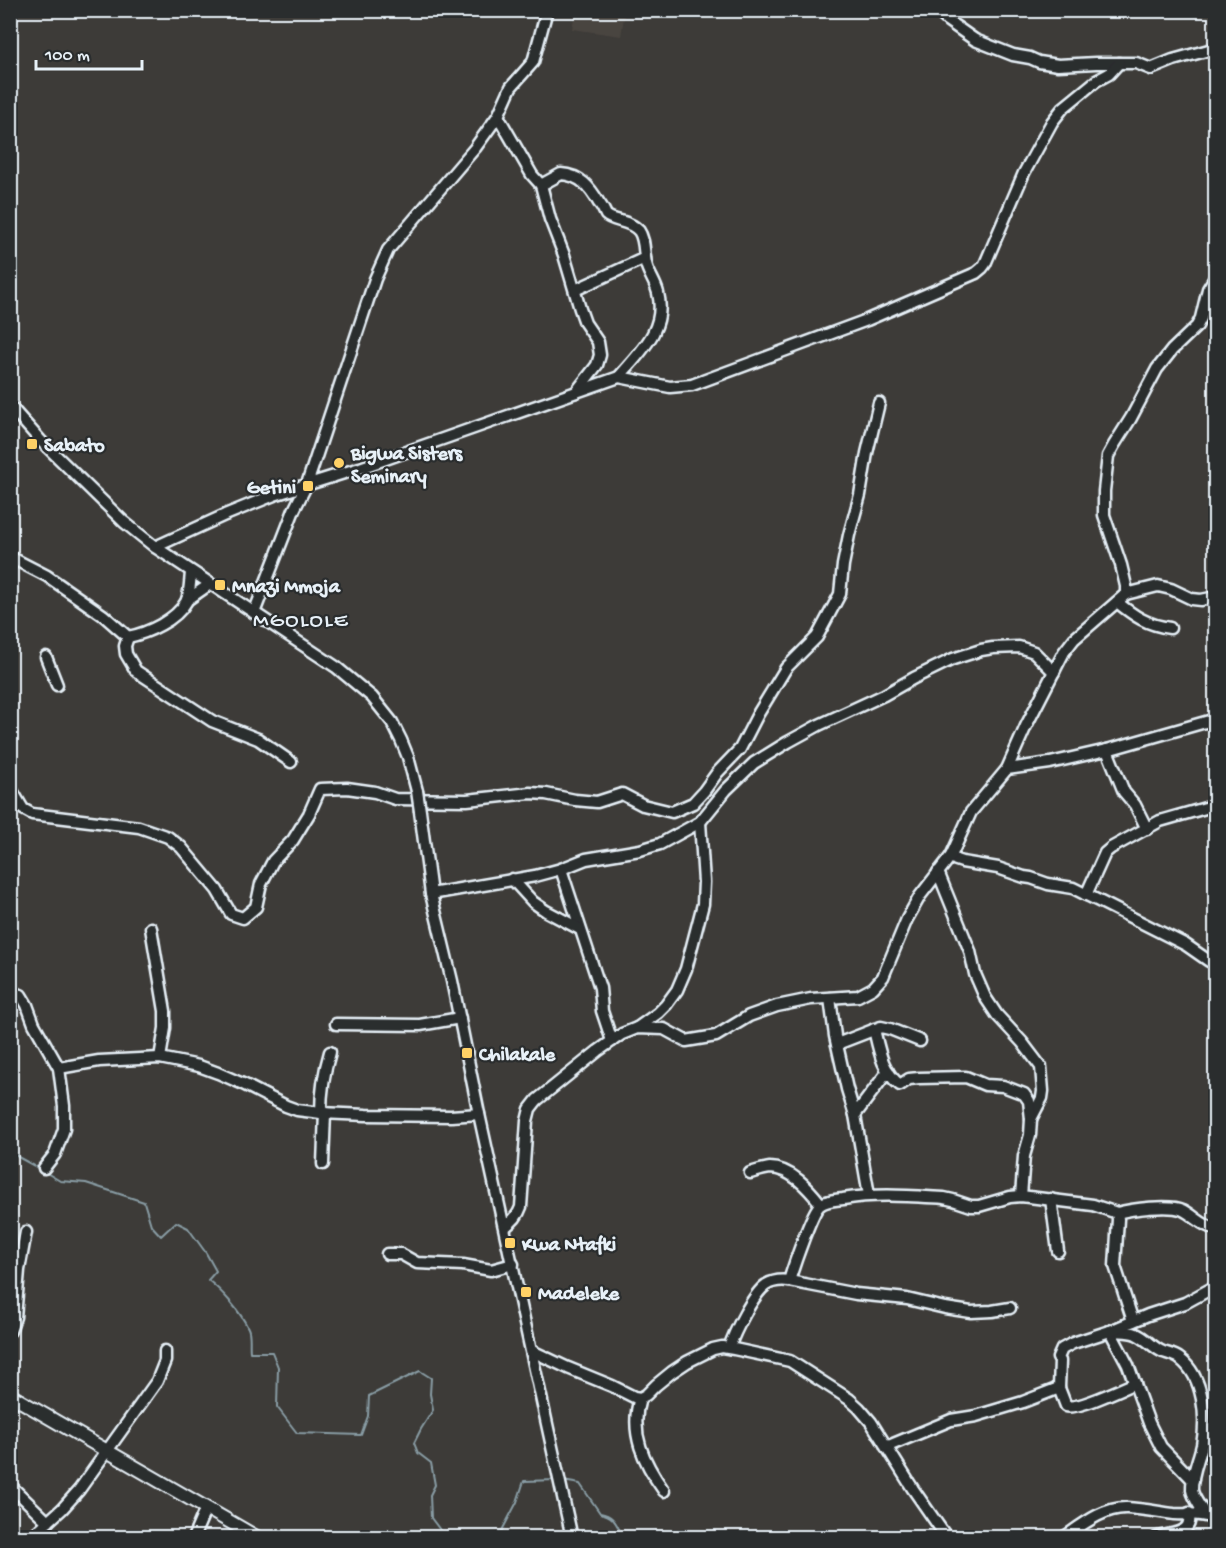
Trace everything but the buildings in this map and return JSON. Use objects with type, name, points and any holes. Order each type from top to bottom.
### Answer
[{"type":"main road","points":[[10,1395],[258,1538]]},
{"type":"street","points":[[254,613],[294,510],[307,484],[375,279],[388,250],[475,148],[498,116],[511,87],[533,62],[547,10]]},
{"type":"street","points":[[936,10],[975,40],[1013,55],[1039,62],[1058,64],[1136,63],[1151,69],[1215,48]]},
{"type":"street","points":[[155,548],[274,495],[393,457],[619,377],[670,387],[692,385],[867,320],[976,273],[983,266],[1024,173],[1052,122],[1063,108],[1096,81],[1109,74],[1119,63]]},
{"type":"street","points":[[498,116],[532,175],[541,185],[550,219],[585,322],[598,342],[600,354],[597,365],[576,392]]},
{"type":"street","points":[[541,185],[561,174],[576,177],[587,184],[609,217],[638,230],[642,236],[647,267],[658,290],[660,304],[658,320],[654,333],[646,345],[619,377]]},
{"type":"street","points":[[575,290],[645,258]]},
{"type":"street","points":[[1126,594],[1121,564],[1104,519],[1108,456],[1157,369],[1172,350],[1197,326],[1212,292],[1215,276]]},
{"type":"street","points":[[10,787],[23,809],[32,814],[139,827],[168,837],[181,847],[217,890],[231,914],[243,918],[256,907],[261,884],[273,861],[292,840],[309,814],[320,789],[348,788],[375,792],[395,799],[467,800],[530,793],[597,802],[622,794],[643,805],[672,812],[693,802],[740,749],[758,714],[786,669],[817,637],[840,594],[849,535],[860,495],[879,403]]},
{"type":"street","points":[[10,406],[40,440],[124,522],[155,548],[336,668],[372,697],[392,722],[408,757],[417,791],[431,894],[573,1538]]},
{"type":"street","points":[[10,557],[47,576],[103,615],[128,637]]},
{"type":"street","points":[[187,600],[192,573]]},
{"type":"street","points":[[210,584],[187,600],[172,617],[151,630],[128,637],[124,646],[126,654],[136,671],[212,721],[258,740],[291,762]]},
{"type":"street","points":[[637,1028],[664,1029],[686,1041],[716,1036],[749,1016],[777,1006],[811,999],[858,996],[867,992],[883,977],[920,896],[951,856],[971,812],[1007,769],[1026,726],[1070,643],[1126,594],[1158,586],[1171,589],[1192,599],[1215,597]]},
{"type":"street","points":[[1117,602],[1140,620],[1170,628]]},
{"type":"street","points":[[431,894],[535,876],[586,859],[660,844],[700,822],[726,790],[754,764],[788,742],[946,662],[981,650],[1001,646],[1019,647],[1034,652],[1054,672]]},
{"type":"street","points":[[46,657],[57,685]]},
{"type":"street","points":[[1007,769],[1050,763],[1107,750],[1215,719]]},
{"type":"street","points":[[1107,750],[1124,792],[1135,805],[1147,829]]},
{"type":"street","points":[[1086,895],[1108,850],[1169,818],[1215,805]]},
{"type":"street","points":[[505,1227],[519,1214],[526,1121],[530,1109],[612,1041],[637,1028],[658,1013],[677,990],[686,969],[703,904],[704,882],[700,822]]},
{"type":"street","points":[[951,856],[962,862],[998,867],[1048,884],[1073,888],[1186,945],[1209,961]]},
{"type":"street","points":[[561,869],[600,988],[602,1011],[612,1041]]},
{"type":"street","points":[[938,873],[985,997],[997,1015],[1023,1042],[1041,1067],[1042,1098],[1031,1119]]},
{"type":"street","points":[[512,879],[533,902],[580,929]]},
{"type":"street","points":[[151,928],[165,1011],[160,1058]]},
{"type":"street","points":[[10,993],[21,995],[34,1024],[59,1068],[64,1106],[64,1129],[55,1154],[44,1168]]},
{"type":"street","points":[[830,998],[837,1044],[855,1115],[869,1195]]},
{"type":"street","points":[[336,1024],[420,1025],[460,1018]]},
{"type":"street","points":[[837,1044],[881,1027],[920,1041]]},
{"type":"street","points":[[874,1029],[883,1066],[891,1078],[900,1085],[909,1079],[966,1077],[985,1085],[1003,1086],[1024,1094],[1030,1106],[1031,1119],[1030,1135],[1024,1156],[1021,1196]]},
{"type":"street","points":[[323,1164],[321,1099],[325,1066],[330,1052]]},
{"type":"street","points":[[59,1068],[99,1061],[160,1058],[199,1066],[243,1083],[297,1110],[323,1113],[443,1116],[479,1114]]},
{"type":"street","points":[[855,1115],[888,1071]]},
{"type":"street","points":[[750,1173],[770,1168],[787,1173],[802,1182],[821,1204]]},
{"type":"street","points":[[789,1281],[812,1218],[821,1204],[869,1195],[944,1198],[971,1206],[1021,1196],[1093,1205],[1117,1213],[1166,1207],[1178,1208],[1204,1225],[1215,1229]]},
{"type":"street","points":[[1051,1199],[1058,1251]]},
{"type":"street","points":[[1117,1213],[1115,1266],[1133,1321]]},
{"type":"street","points":[[10,1331],[15,1317],[19,1270],[26,1232]]},
{"type":"street","points":[[387,1254],[400,1254],[417,1263],[463,1265],[491,1270],[513,1264]]},
{"type":"street","points":[[729,1348],[750,1305],[761,1289],[768,1283],[780,1280],[907,1299],[971,1312],[1010,1308]]},
{"type":"street","points":[[1134,1383],[1101,1397],[1071,1407],[1066,1406],[1059,1389],[1060,1361],[1058,1358],[1062,1349],[1073,1342],[1185,1303],[1215,1286]]},
{"type":"street","points":[[1110,1331],[1128,1365],[1149,1423],[1161,1447],[1193,1480]]},
{"type":"street","points":[[1110,1331],[1129,1332],[1143,1337],[1162,1351],[1173,1354],[1188,1366],[1194,1377],[1205,1420],[1193,1480],[1193,1494],[1210,1517]]},
{"type":"street","points":[[532,1351],[640,1398],[672,1372],[713,1349],[729,1348],[790,1361],[849,1399],[871,1422],[947,1538]]},
{"type":"street","points":[[30,1538],[79,1490],[157,1381],[165,1361],[165,1351]]},
{"type":"street","points":[[886,1447],[951,1420],[976,1416],[1059,1389]]},
{"type":"street","points":[[640,1398],[635,1421],[637,1434],[651,1473],[664,1491]]},
{"type":"street","points":[[10,1485],[48,1522]]},
{"type":"street","points":[[193,1538],[206,1508]]},
{"type":"street","points":[[1064,1538],[1091,1519],[1119,1509],[1210,1517]]},
{"type":"street","points":[[1156,1538],[1184,1530],[1190,1521],[1189,1514]]},
{"type":"shaded area","points":[[575,11],[625,11],[621,36],[572,29]]},
{"type":"waterway","points":[[10,1150],[40,1169]]},
{"type":"waterway","points":[[45,1172],[60,1181],[86,1183],[144,1202],[151,1225],[161,1236],[176,1222],[188,1228],[216,1271],[208,1280],[230,1302],[248,1328],[250,1352],[272,1352],[278,1367],[277,1407],[297,1433],[361,1435],[368,1416],[369,1396],[420,1371],[431,1378],[430,1394],[433,1410],[414,1443],[418,1453],[431,1463],[435,1485],[430,1495],[431,1518],[443,1534],[493,1538]]},
{"type":"waterway","points":[[498,1538],[517,1502],[524,1481],[557,1480]]},
{"type":"waterway","points":[[563,1481],[580,1484],[600,1513],[609,1516],[615,1522],[624,1538]]},
{"type":"place","name":"Sabato","points":[[32,444]]},
{"type":"place","name":"Bigwa Sisters Seminary","points":[[339,463]]},
{"type":"place","name":"Getini","points":[[308,486]]},
{"type":"place","name":"Mnazi Mmoja","points":[[220,585]]},
{"type":"place","name":"Chilakale","points":[[467,1053]]},
{"type":"place","name":"Kwa Ntafki","points":[[510,1243]]},
{"type":"place","name":"Madeleke","points":[[526,1292]]},
{"type":"district","name":"MGOLOLE","points":[[301,618]]}]
